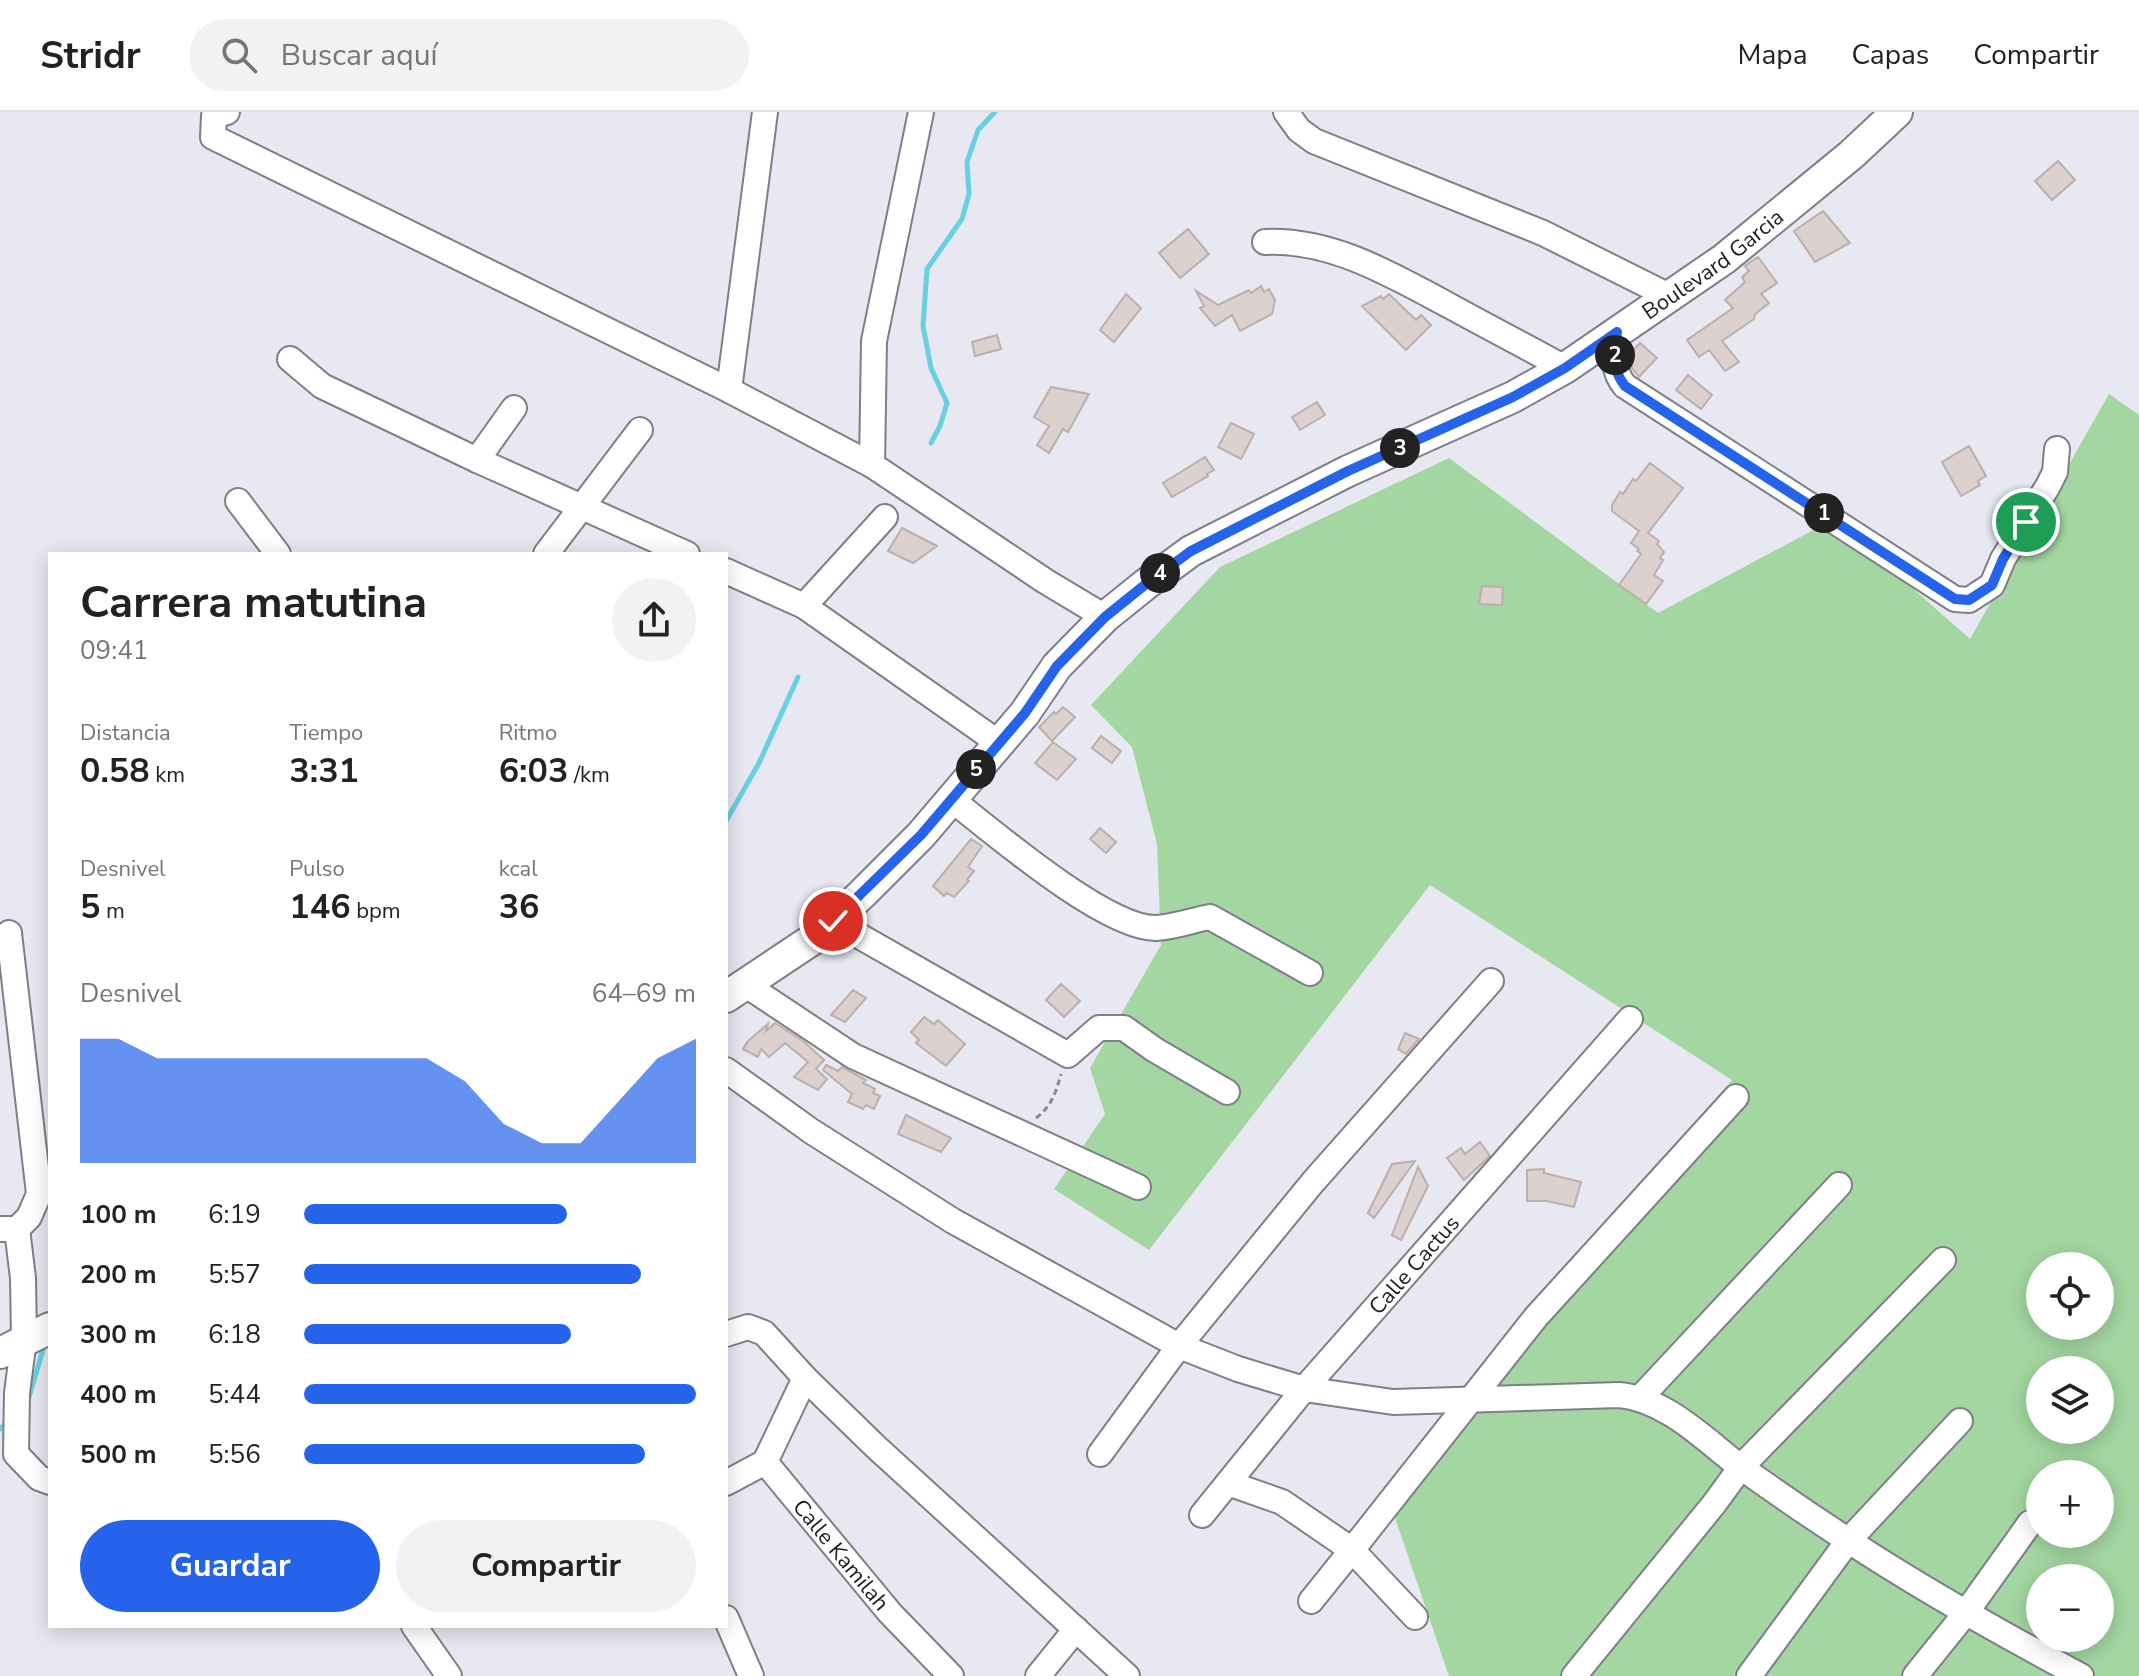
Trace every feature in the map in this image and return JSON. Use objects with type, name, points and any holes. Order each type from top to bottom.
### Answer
[{"type":"main road","name":"Boulevard Garcia","points":[[732,991],[819,935],[921,835],[1025,713],[1057,666],[1105,617],[1191,551],[1348,471],[1513,397],[1565,368],[1724,259],[1851,155],[1897,112]]},
{"type":"street","points":[[227,112],[214,116],[213,137],[729,390],[872,465],[1045,581],[1105,617]]},
{"type":"street","points":[[729,390],[765,112]]},
{"type":"street","points":[[872,465],[874,341],[921,112]]},
{"type":"street","points":[[1286,112],[1299,130],[1314,141],[1543,233],[1669,296]]},
{"type":"street","points":[[1265,242],[1288,241],[1321,246],[1388,273],[1565,368]]},
{"type":"street","points":[[1617,332],[1614,366],[1625,386],[1955,599],[1969,600],[1992,585],[2003,559],[2055,472],[2057,449]]},
{"type":"street","points":[[290,359],[322,386],[683,552]]},
{"type":"street","points":[[477,460],[514,408]]},
{"type":"street","points":[[548,552],[640,430]]},
{"type":"street","points":[[238,501],[276,552]]},
{"type":"street","points":[[804,606],[885,517]]},
{"type":"street","points":[[728,572],[804,606],[999,743]]},
{"type":"street","points":[[951,799],[1051,876],[1118,919],[1155,928],[1210,917],[1310,973]]},
{"type":"street","points":[[833,921],[1068,1055],[1099,1028],[1124,1028],[1227,1092]]},
{"type":"street","points":[[9,933],[39,1194],[29,1217],[9,1229],[23,1278],[25,1340],[17,1393],[16,1454],[39,1478],[48,1481]]},
{"type":"street","points":[[1100,1454],[1179,1346],[1313,1182],[1491,981]]},
{"type":"street","points":[[732,991],[853,1056],[1138,1187]]},
{"type":"street","name":"Calle Cactus","points":[[1202,1515],[1304,1389],[1630,1019]]},
{"type":"street","points":[[728,1071],[811,1131],[953,1221],[1179,1346],[1238,1369],[1304,1389],[1393,1402],[1619,1395],[1641,1397],[1687,1425],[1741,1467],[1848,1541],[1965,1614],[2081,1676]]},
{"type":"street","points":[[1311,1601],[1536,1317],[1736,1097]]},
{"type":"street","points":[[1641,1397],[1839,1185]]},
{"type":"street","points":[[1574,1676],[1741,1467],[1943,1260]]},
{"type":"street","points":[[728,1333],[748,1327],[764,1333],[805,1378],[973,1538],[1127,1676]]},
{"type":"street","points":[[728,1482],[765,1462],[805,1378]]},
{"type":"street","points":[[1757,1673],[1848,1541],[1960,1421]]},
{"type":"street","name":"Calle Kamilah","points":[[765,1462],[890,1613],[951,1676]]},
{"type":"street","points":[[1228,1483],[1282,1502],[1352,1550],[1415,1617]]},
{"type":"street","points":[[1915,1676],[1965,1614],[2026,1529]]},
{"type":"street","points":[[728,1623],[751,1676]]},
{"type":"street","points":[[415,1628],[449,1676]]},
{"type":"street","points":[[1038,1676],[1076,1629]]},
{"type":"path","points":[[1013,1131],[1046,1109],[1054,1098],[1068,1055]]},
{"type":"green space","points":[[2109,394],[2139,415],[2139,1676],[1449,1676],[1391,1506],[1428,1447],[1732,1080],[1430,885],[1149,1250],[1054,1189],[1105,1114],[1090,1068],[1161,945],[1157,844],[1132,747],[1091,705],[1220,567],[1449,458],[1658,613],[1834,519],[1970,639]]},
{"type":"building","points":[[2058,161],[2075,180],[2052,200],[2035,181]]},
{"type":"building","points":[[1823,211],[1850,243],[1815,262],[1794,231]]},
{"type":"building","points":[[1188,229],[1209,254],[1180,278],[1159,253]]},
{"type":"building","points":[[1758,257],[1777,283],[1761,294],[1769,303],[1755,314],[1754,319],[1722,341],[1739,362],[1725,371],[1709,350],[1699,357],[1687,340],[1733,308],[1725,300],[1745,282],[1742,277],[1749,271],[1745,266]]},
{"type":"building","points":[[1261,286],[1264,292],[1269,289],[1275,300],[1272,314],[1240,331],[1232,315],[1215,326],[1200,308],[1204,306],[1196,291],[1218,305]]},
{"type":"building","points":[[1126,294],[1141,308],[1114,342],[1100,330]]},
{"type":"building","points":[[1389,294],[1416,320],[1421,315],[1431,325],[1406,350],[1362,306]]},
{"type":"building","points":[[997,335],[1001,349],[975,356],[972,342]]},
{"type":"building","points":[[1640,343],[1657,358],[1639,377],[1632,368],[1630,354]]},
{"type":"building","points":[[1688,375],[1712,395],[1701,409],[1676,390]]},
{"type":"building","points":[[1051,387],[1089,394],[1068,432],[1063,429],[1049,453],[1037,445],[1049,426],[1034,417]]},
{"type":"building","points":[[1317,402],[1325,415],[1300,430],[1292,417]]},
{"type":"building","points":[[1231,423],[1254,434],[1241,459],[1218,447]]},
{"type":"building","points":[[1969,446],[1986,476],[1978,481],[1980,485],[1961,496],[1942,462]]},
{"type":"building","points":[[1205,457],[1214,470],[1172,497],[1163,483]]},
{"type":"building","points":[[1650,463],[1683,488],[1648,533],[1659,541],[1657,544],[1664,552],[1654,575],[1663,581],[1646,604],[1619,585],[1641,554],[1631,543],[1639,531],[1612,511],[1612,505],[1620,492],[1623,494]]},
{"type":"building","points":[[902,528],[937,546],[913,563],[888,551]]},
{"type":"building","points":[[1482,586],[1503,587],[1502,605],[1479,604]]},
{"type":"building","points":[[1063,707],[1075,717],[1052,741],[1039,727]]},
{"type":"building","points":[[1101,736],[1121,751],[1112,763],[1092,748]]},
{"type":"building","points":[[1053,742],[1076,759],[1057,780],[1035,763]]},
{"type":"building","points":[[1100,828],[1116,842],[1106,853],[1090,839]]},
{"type":"building","points":[[971,839],[982,846],[968,867],[974,871],[954,897],[947,893],[944,896],[933,886]]},
{"type":"building","points":[[1061,984],[1080,1001],[1064,1017],[1046,1000]]},
{"type":"building","points":[[853,990],[866,998],[845,1022],[831,1015]]},
{"type":"building","points":[[924,1017],[934,1024],[938,1020],[965,1044],[946,1066],[916,1043],[919,1040],[911,1032]]},
{"type":"building","points":[[775,1023],[803,1041],[824,1060],[816,1069],[827,1079],[818,1090],[794,1077],[808,1062],[785,1043],[769,1057],[761,1049],[758,1057],[743,1049],[768,1024],[766,1031]]},
{"type":"building","points":[[1405,1033],[1419,1039],[1406,1054],[1398,1049]]},
{"type":"building","points":[[826,1065],[838,1071],[842,1067],[866,1080],[863,1083],[875,1089],[873,1093],[880,1096],[874,1109],[866,1105],[863,1109],[848,1102],[852,1094],[823,1070]]},
{"type":"building","points":[[906,1115],[951,1138],[941,1152],[898,1134]]},
{"type":"building","points":[[1480,1142],[1490,1156],[1464,1180],[1447,1158],[1461,1148],[1465,1154]]},
{"type":"building","points":[[1415,1161],[1374,1218],[1368,1213],[1392,1164]]},
{"type":"building","points":[[1418,1167],[1428,1186],[1401,1240],[1392,1235]]},
{"type":"building","points":[[1544,1169],[1544,1173],[1581,1182],[1574,1207],[1547,1201],[1527,1201],[1527,1170]]},
{"type":"waterway","points":[[931,443],[947,403],[931,368],[923,326],[927,269],[962,219],[969,194],[967,162],[978,130],[995,112]]},
{"type":"waterway","points":[[728,817],[759,763],[798,677]]},
{"type":"waterway","points":[[25,1401],[29,1397],[43,1350]]},
{"type":"waterway","points":[[0,1429],[8,1421]]},
{"type":"route","points":[[833,921],[921,835],[1025,713],[1057,666],[1105,617],[1146,584],[1191,551],[1348,471],[1513,397],[1565,368],[1617,332],[1614,366],[1625,386],[1955,599],[1969,600],[1992,585],[2003,559],[2026,522]]}]
